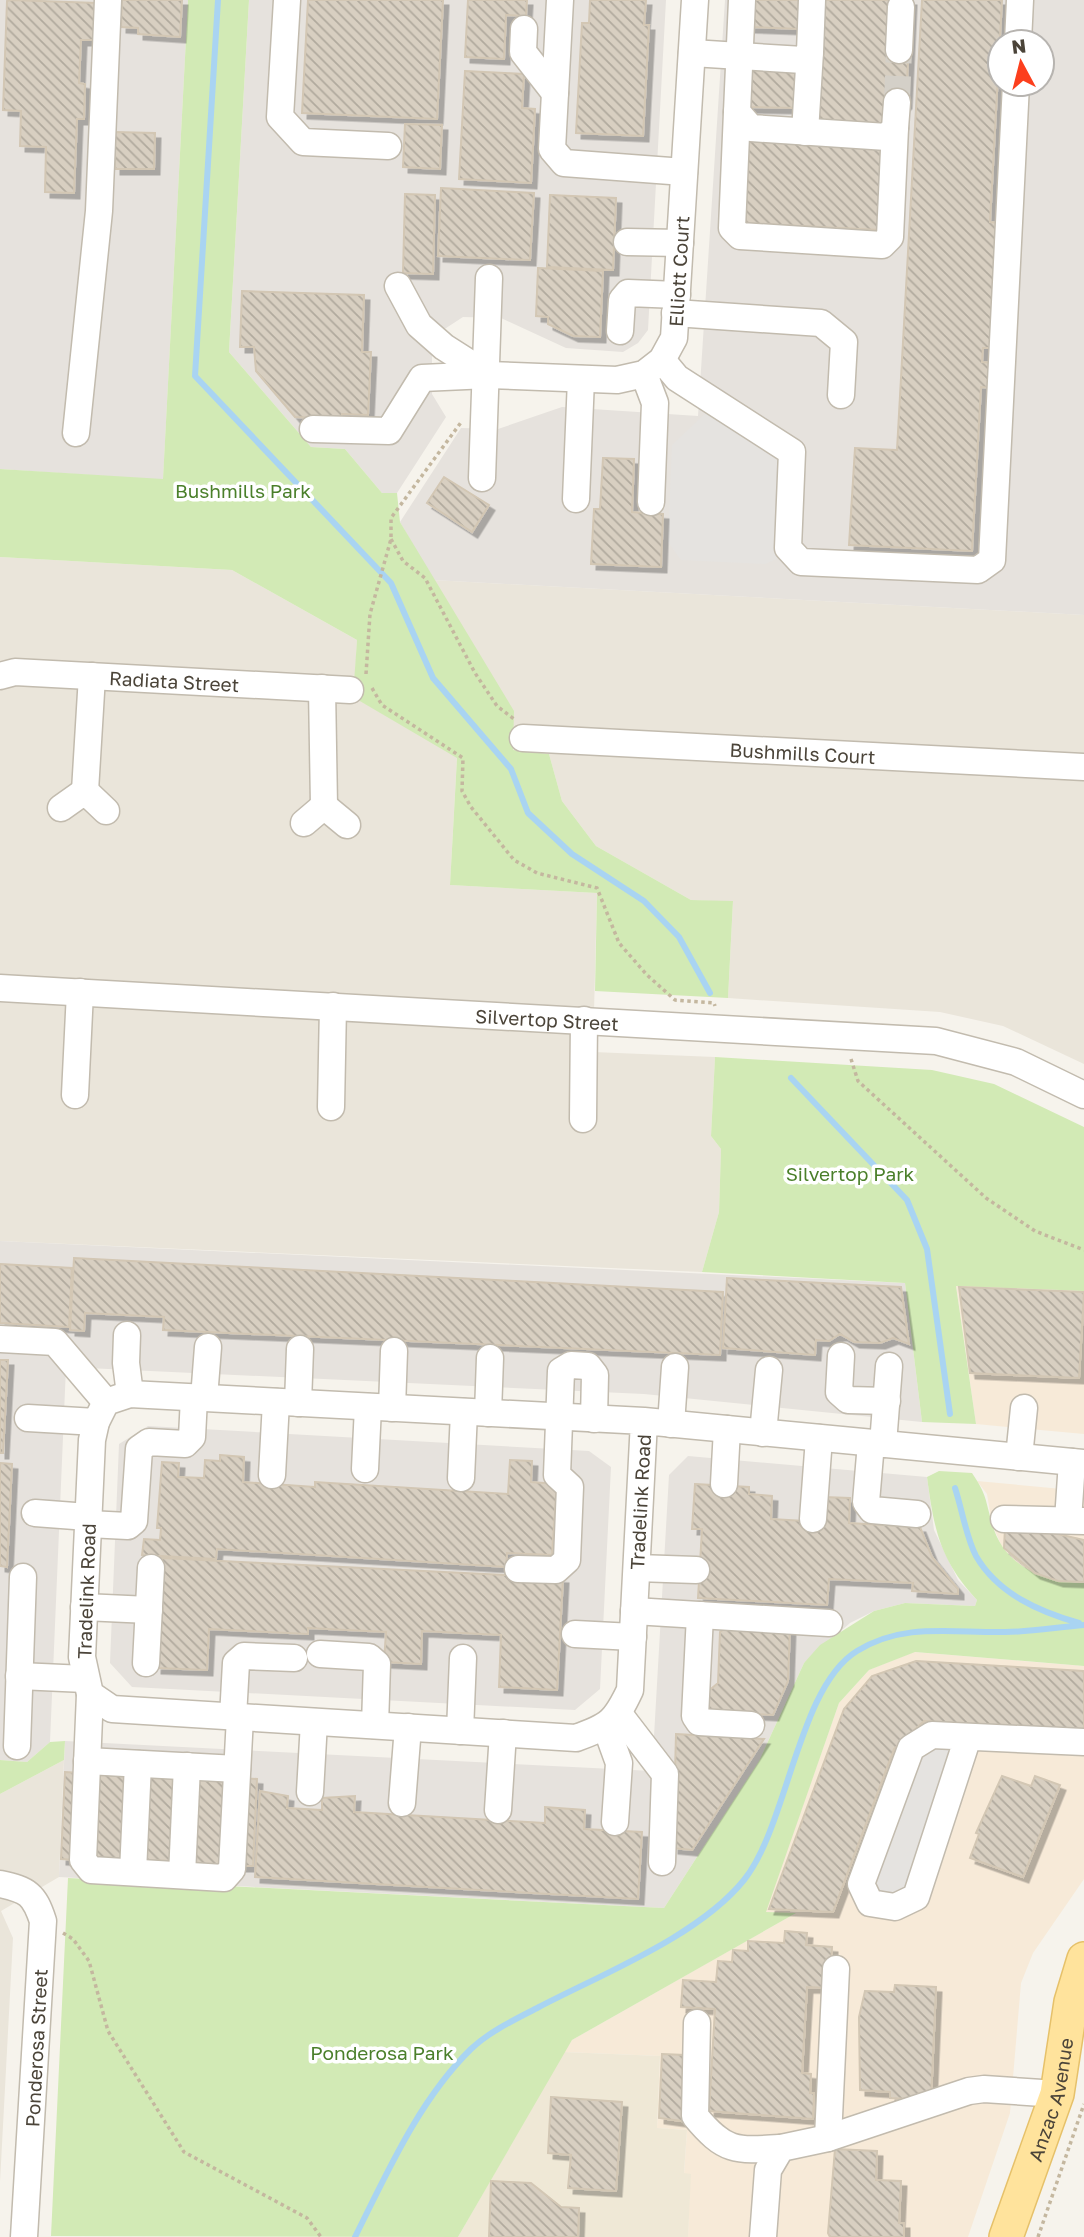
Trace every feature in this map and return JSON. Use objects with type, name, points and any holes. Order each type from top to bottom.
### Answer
[{"type":"main road","name":"Anzac Avenue","points":[[1006,2237],[1070,2099],[1071,2002],[1084,1959]]},
{"type":"street","points":[[76,433],[99,211],[108,0]]},
{"type":"street","points":[[287,0],[280,117],[303,142],[388,146]]},
{"type":"street","points":[[560,0],[552,149],[564,163],[684,172]]},
{"type":"street","name":"Elliott Court","points":[[653,367],[674,338],[695,0]]},
{"type":"street","points":[[737,112],[751,128],[887,137],[896,115],[890,237],[882,245],[740,236],[732,228],[739,56],[742,0]]},
{"type":"street","points":[[805,132],[812,0]]},
{"type":"street","points":[[1019,28],[1020,0]]},
{"type":"street","points":[[899,50],[901,7]]},
{"type":"street","points":[[524,29],[523,52],[555,93]]},
{"type":"street","points":[[692,53],[803,60],[810,52]]},
{"type":"street","points":[[313,429],[389,431],[422,378],[488,375],[617,380],[653,367],[677,378],[792,452],[788,548],[801,562],[978,570],[992,560],[1015,98]]},
{"type":"street","points":[[627,242],[680,243]]},
{"type":"street","points":[[482,478],[488,375],[489,278]]},
{"type":"street","points":[[398,286],[419,325],[444,347],[488,375]]},
{"type":"street","points":[[620,331],[622,300],[628,293],[676,304],[821,323],[844,342],[841,395]]},
{"type":"street","points":[[651,502],[655,403],[653,367]]},
{"type":"street","points":[[576,499],[581,379]]},
{"type":"street","name":"Radiata Street","points":[[0,676],[15,672],[322,688],[358,683]]},
{"type":"street","points":[[92,676],[85,791],[106,811]]},
{"type":"street","points":[[322,688],[314,815],[347,825]]},
{"type":"street","name":"Bushmills Court","points":[[523,738],[1084,768]]},
{"type":"street","points":[[61,808],[85,791]]},
{"type":"street","name":"Silvertop Street","points":[[0,988],[936,1041],[1016,1062],[1084,1095]]},
{"type":"street","points":[[75,1095],[80,992]]},
{"type":"street","points":[[331,1107],[333,1006]]},
{"type":"street","points":[[583,1119],[584,1020]]},
{"type":"street","points":[[110,1406],[127,1335]]},
{"type":"street","points":[[0,1339],[55,1342],[110,1406]]},
{"type":"street","points":[[35,1513],[128,1526],[134,1521],[139,1449],[149,1442],[185,1444],[192,1437],[208,1347]]},
{"type":"street","points":[[272,1475],[300,1349]]},
{"type":"street","points":[[365,1469],[394,1351]]},
{"type":"street","points":[[841,1356],[839,1392],[848,1400],[887,1401]]},
{"type":"street","points":[[461,1478],[490,1358]]},
{"type":"street","points":[[518,1569],[556,1570],[567,1560],[570,1487],[557,1475],[561,1371],[570,1365],[588,1366],[595,1375],[594,1419]]},
{"type":"street","points":[[889,1366],[887,1401],[866,1502],[872,1510],[917,1514]]},
{"type":"street","points":[[671,1424],[675,1367]]},
{"type":"street","points":[[763,1433],[769,1370]]},
{"type":"street","name":"Tradelink Road","points":[[375,1725],[377,1664],[369,1657],[244,1656],[236,1663],[237,1769],[232,1870],[224,1878],[91,1870],[83,1860],[87,1761],[87,1686],[82,1657],[84,1607],[88,1521],[110,1406],[199,1398],[644,1421],[1078,1463]]},
{"type":"street","points":[[28,1418],[110,1406]]},
{"type":"street","points":[[1019,1457],[1024,1408]]},
{"type":"street","name":"Tradelink Road","points":[[612,1721],[630,1690],[644,1421]]},
{"type":"street","points":[[724,1484],[727,1429]]},
{"type":"street","points":[[813,1519],[819,1438]]},
{"type":"street","points":[[1004,1519],[1076,1521],[1078,1463]]},
{"type":"street","points":[[146,1663],[151,1568]]},
{"type":"street","points":[[637,1568],[696,1570]]},
{"type":"street","points":[[18,1746],[23,1577]]},
{"type":"street","points":[[84,1607],[149,1610]]},
{"type":"street","points":[[634,1611],[829,1623]]},
{"type":"street","points":[[700,1615],[695,1716],[699,1722],[751,1725]]},
{"type":"street","points":[[575,1634],[633,1637]]},
{"type":"street","points":[[460,1731],[463,1658]]},
{"type":"street","points":[[19,1676],[87,1686],[111,1709],[576,1738],[612,1721]]},
{"type":"street","points":[[310,1792],[314,1721]]},
{"type":"street","points":[[612,1721],[619,1763],[615,1822]]},
{"type":"street","points":[[612,1721],[665,1774],[662,1862]]},
{"type":"street","points":[[402,1803],[408,1727]]},
{"type":"street","points":[[498,1810],[502,1733]]},
{"type":"street","points":[[968,1737],[916,1896],[895,1907],[870,1903],[861,1884],[911,1748],[932,1735],[1084,1742]]},
{"type":"street","points":[[87,1761],[237,1769]]},
{"type":"street","points":[[133,1872],[138,1764]]},
{"type":"street","points":[[182,1875],[187,1766]]},
{"type":"street","points":[[0,1884],[24,1889],[37,1903],[43,1921]]},
{"type":"street","name":"Ponderosa Street","points":[[24,2237],[43,1921]]},
{"type":"street","points":[[828,2138],[836,1969]]},
{"type":"street","points":[[696,2024],[695,2116],[716,2141],[744,2150],[781,2148],[828,2138],[984,2088],[1070,2099]]},
{"type":"street","points":[[763,2237],[768,2170],[781,2148]]},
{"type":"path","points":[[463,419],[391,518],[391,539],[370,614],[358,683],[382,705],[463,758],[463,791],[471,807],[514,860],[537,873],[597,888],[619,943],[646,975],[675,1000],[714,1003],[717,1028]]},
{"type":"path","points":[[391,539],[403,561],[425,578],[475,673],[497,706],[516,721],[523,738]]},
{"type":"path","points":[[863,1057],[850,1056],[858,1081],[986,1198],[1035,1231],[1084,1250]]},
{"type":"path","points":[[43,1921],[72,1939],[89,1961],[108,2031],[184,2152],[307,2218],[321,2237]]},
{"type":"path","points":[[1038,2237],[1070,2099]]},
{"type":"shaded area","points":[[0,0],[188,0],[163,480],[0,469]]},
{"type":"shaded area","points":[[249,0],[666,0],[648,330],[638,343],[623,352],[566,348],[501,318],[463,317],[440,332],[432,354],[432,394],[446,417],[397,493],[382,493],[345,449],[311,447],[229,352]]},
{"type":"shaded area","points":[[725,0],[1084,0],[1084,615],[433,580],[400,522],[461,428],[498,429],[562,407],[698,416]]},
{"type":"shaded area","points":[[708,411],[787,456],[781,557],[765,564],[681,560],[668,542],[672,445]]},
{"type":"shaded area","points":[[0,557],[232,570],[357,640],[354,697],[457,757],[450,885],[597,893],[593,1052],[715,1057],[711,1136],[721,1149],[719,1212],[702,1272],[0,1241]]},
{"type":"shaded area","points":[[433,580],[1084,615],[1084,1064],[1003,1026],[940,1012],[728,998],[733,902],[691,900],[596,846],[562,801],[549,754],[513,751]]},
{"type":"shaded area","points":[[0,1241],[905,1283],[922,1422],[644,1394],[66,1367],[50,1742],[27,1762],[0,1760]]},
{"type":"shaded area","points":[[956,1285],[1084,1291],[1084,1434],[976,1424]]},
{"type":"shaded area","points":[[148,1426],[589,1451],[611,1467],[600,1689],[575,1710],[132,1687],[110,1663],[119,1444]]},
{"type":"shaded area","points":[[688,1456],[927,1477],[934,1530],[958,1580],[977,1600],[975,1606],[905,1603],[874,1611],[850,1623],[804,1663],[759,1761],[664,1908],[59,1877],[65,1741],[652,1771],[669,1475]]},
{"type":"shaded area","points":[[977,1481],[1084,1491],[1084,1583],[1059,1582],[1034,1574],[1016,1562],[1002,1547],[992,1524],[987,1494]]},
{"type":"shaded area","points":[[914,1652],[1084,1666],[1084,1879],[1033,1953],[1021,1983],[1010,2113],[968,2237],[688,2237],[690,2174],[684,2174],[687,2130],[657,2128],[660,2056],[564,2052],[572,2040],[794,1914],[765,1912],[839,1703],[869,1670]]},
{"type":"shaded area","points":[[950,1743],[957,1754],[907,1894],[893,1900],[874,1888],[925,1746]]},
{"type":"shaded area","points":[[64,1760],[59,1877],[1,1911],[13,1938],[0,2182],[0,1794]]},
{"type":"shaded area","points":[[564,2052],[660,2056],[657,2128],[687,2130],[684,2173],[691,2174],[688,2237],[458,2237]]},
{"type":"green space","name":"Bushmills Park","points":[[188,0],[249,0],[229,352],[311,447],[345,449],[382,493],[397,493],[400,522],[514,711],[513,750],[549,754],[562,801],[596,846],[691,900],[733,901],[728,998],[595,991],[597,893],[450,885],[457,758],[353,697],[357,640],[232,570],[0,557],[0,469],[163,479]]},
{"type":"green space","name":"Silvertop Park","points":[[715,1057],[932,1070],[994,1084],[1084,1127],[1084,1291],[956,1286],[976,1424],[922,1422],[905,1283],[702,1272],[719,1212],[721,1149],[711,1136]]},
{"type":"green space","name":"Ponderosa Park","points":[[939,1471],[972,1473],[983,1492],[997,1538],[1015,1561],[1040,1575],[1084,1583],[1084,1666],[915,1652],[869,1670],[839,1703],[766,1912],[796,1913],[572,2040],[458,2237],[51,2236],[68,1878],[664,1908],[759,1761],[804,1663],[820,1645],[874,1611],[905,1603],[975,1606],[977,1600],[955,1571],[936,1529],[927,1477]]},
{"type":"green space","points":[[65,1741],[64,1760],[0,1794],[0,1760],[27,1762],[50,1742]]},
{"type":"building","points":[[122,0],[182,0],[180,37],[138,34],[138,28],[121,27]]},
{"type":"building","points":[[308,0],[443,0],[437,119],[302,113]]},
{"type":"building","points":[[468,0],[527,0],[526,16],[506,15],[504,59],[465,57]]},
{"type":"building","points":[[590,0],[646,0],[644,25],[649,25],[643,136],[576,133],[582,23],[589,23]]},
{"type":"building","points":[[751,0],[802,0],[800,29],[750,27]]},
{"type":"building","points":[[821,0],[911,0],[906,103],[886,124],[815,120]]},
{"type":"building","points":[[922,0],[1002,0],[1000,28],[986,28],[986,98],[997,98],[990,222],[1001,223],[994,348],[983,348],[982,362],[995,363],[994,388],[981,387],[972,551],[849,545],[855,448],[897,450]]},
{"type":"building","points":[[7,1],[97,3],[95,40],[81,40],[79,83],[85,84],[84,119],[77,119],[74,193],[45,192],[46,147],[20,146],[21,111],[3,110]]},
{"type":"building","points":[[746,64],[800,66],[798,108],[744,107]]},
{"type":"building","points":[[465,71],[524,74],[522,108],[535,109],[531,183],[459,179]]},
{"type":"building","points":[[405,124],[442,125],[440,169],[403,167]]},
{"type":"building","points":[[115,132],[155,133],[154,169],[115,169]]},
{"type":"building","points":[[744,139],[884,146],[880,230],[740,223]]},
{"type":"building","points":[[441,188],[534,193],[530,260],[438,256]]},
{"type":"building","points":[[405,194],[435,195],[433,274],[403,273]]},
{"type":"building","points":[[550,195],[616,198],[613,270],[547,267]]},
{"type":"building","points":[[538,268],[603,271],[600,337],[573,336],[548,324],[548,317],[536,316]]},
{"type":"building","points":[[242,291],[364,295],[362,352],[371,352],[368,415],[342,414],[341,419],[295,417],[256,371],[254,347],[240,347]]},
{"type":"building","points":[[603,458],[634,459],[632,512],[663,514],[661,567],[591,564],[594,509],[600,509]]},
{"type":"building","points":[[444,477],[489,505],[472,532],[427,503]]},
{"type":"building","points":[[74,1258],[723,1292],[720,1355],[163,1330],[164,1317],[85,1313],[84,1331],[70,1330]]},
{"type":"building","points":[[0,1264],[72,1268],[69,1327],[0,1323]]},
{"type":"building","points":[[727,1278],[901,1287],[909,1344],[893,1338],[880,1343],[854,1342],[840,1334],[829,1341],[816,1340],[815,1355],[723,1348]]},
{"type":"building","points":[[959,1287],[1084,1292],[1079,1378],[970,1373]]},
{"type":"building","points":[[0,1360],[8,1360],[3,1453],[0,1453]]},
{"type":"building","points":[[220,1455],[244,1457],[243,1482],[315,1487],[315,1482],[508,1494],[510,1460],[532,1461],[531,1482],[557,1484],[552,1555],[507,1553],[506,1567],[217,1549],[216,1559],[142,1555],[144,1539],[160,1540],[161,1528],[157,1528],[162,1462],[179,1463],[178,1477],[204,1478],[205,1460],[220,1461]]},
{"type":"building","points":[[0,1463],[12,1464],[7,1567],[0,1566]]},
{"type":"building","points":[[695,1484],[749,1487],[749,1494],[772,1496],[771,1519],[823,1522],[824,1497],[850,1498],[849,1523],[920,1527],[932,1557],[958,1589],[958,1594],[912,1591],[913,1583],[829,1579],[827,1605],[698,1598],[702,1529],[692,1529]]},
{"type":"building","points":[[1005,1528],[1036,1529],[1084,1540],[1084,1582],[1058,1581],[1035,1573],[1004,1548]]},
{"type":"building","points":[[162,1558],[563,1578],[557,1690],[499,1687],[501,1635],[422,1631],[421,1664],[384,1662],[386,1632],[308,1628],[308,1634],[209,1629],[207,1670],[156,1668]]},
{"type":"building","points":[[732,1623],[790,1626],[788,1681],[773,1715],[699,1711],[700,1698],[718,1683],[720,1632]]},
{"type":"building","points":[[916,1661],[1084,1671],[1084,1731],[924,1721],[894,1749],[833,1912],[769,1909],[844,1709],[872,1676]]},
{"type":"building","points":[[676,1734],[764,1739],[692,1850],[673,1848]]},
{"type":"building","points":[[95,1771],[126,1772],[122,1860],[91,1859]]},
{"type":"building","points":[[65,1772],[80,1773],[76,1860],[61,1859]]},
{"type":"building","points":[[144,1773],[176,1775],[172,1861],[140,1860]]},
{"type":"building","points":[[193,1776],[226,1778],[221,1865],[188,1863]]},
{"type":"building","points":[[1002,1776],[1031,1786],[1035,1776],[1060,1785],[1023,1877],[970,1858],[979,1834],[976,1833]]},
{"type":"building","points":[[242,1778],[257,1779],[253,1866],[238,1866]]},
{"type":"building","points":[[260,1791],[288,1796],[287,1808],[322,1810],[322,1798],[355,1796],[354,1812],[545,1823],[545,1807],[585,1810],[584,1829],[642,1832],[638,1899],[255,1877]]},
{"type":"building","points":[[785,1931],[807,1933],[806,1945],[832,1947],[830,1988],[807,1987],[802,2073],[811,2074],[810,2093],[814,2093],[813,2119],[709,2111],[715,2009],[681,2007],[683,1980],[716,1982],[718,1961],[732,1962],[733,1950],[748,1951],[748,1941],[784,1943]]},
{"type":"building","points":[[895,1985],[936,1987],[931,2100],[890,2098],[890,2092],[860,2090],[859,2017],[865,1991],[894,1992]]},
{"type":"building","points":[[662,2054],[685,2055],[682,2121],[659,2118]]},
{"type":"building","points":[[551,2097],[622,2102],[616,2191],[568,2188],[571,2155],[548,2153]]},
{"type":"building","points":[[835,2149],[877,2151],[876,2180],[901,2181],[899,2223],[904,2223],[904,2237],[830,2237],[828,2233]]},
{"type":"building","points":[[491,2181],[531,2183],[561,2207],[579,2208],[578,2237],[489,2237]]},
{"type":"waterway","points":[[218,0],[195,376],[391,583],[433,678],[511,769],[528,813],[572,854],[644,901],[679,937],[710,993]]},
{"type":"waterway","points":[[791,1078],[907,1200],[927,1249],[950,1414]]},
{"type":"waterway","points":[[955,1488],[976,1556],[996,1581],[1021,1600],[1079,1623]]},
{"type":"waterway","points":[[355,2237],[405,2138],[435,2091],[471,2049],[512,2021],[676,1936],[702,1919],[744,1880],[759,1856],[772,1826],[807,1725],[821,1694],[837,1669],[857,1651],[892,1636],[911,1633],[1015,1632],[1084,1625]]},
{"type":"tunnel","points":[[897,102],[899,50]]}]
